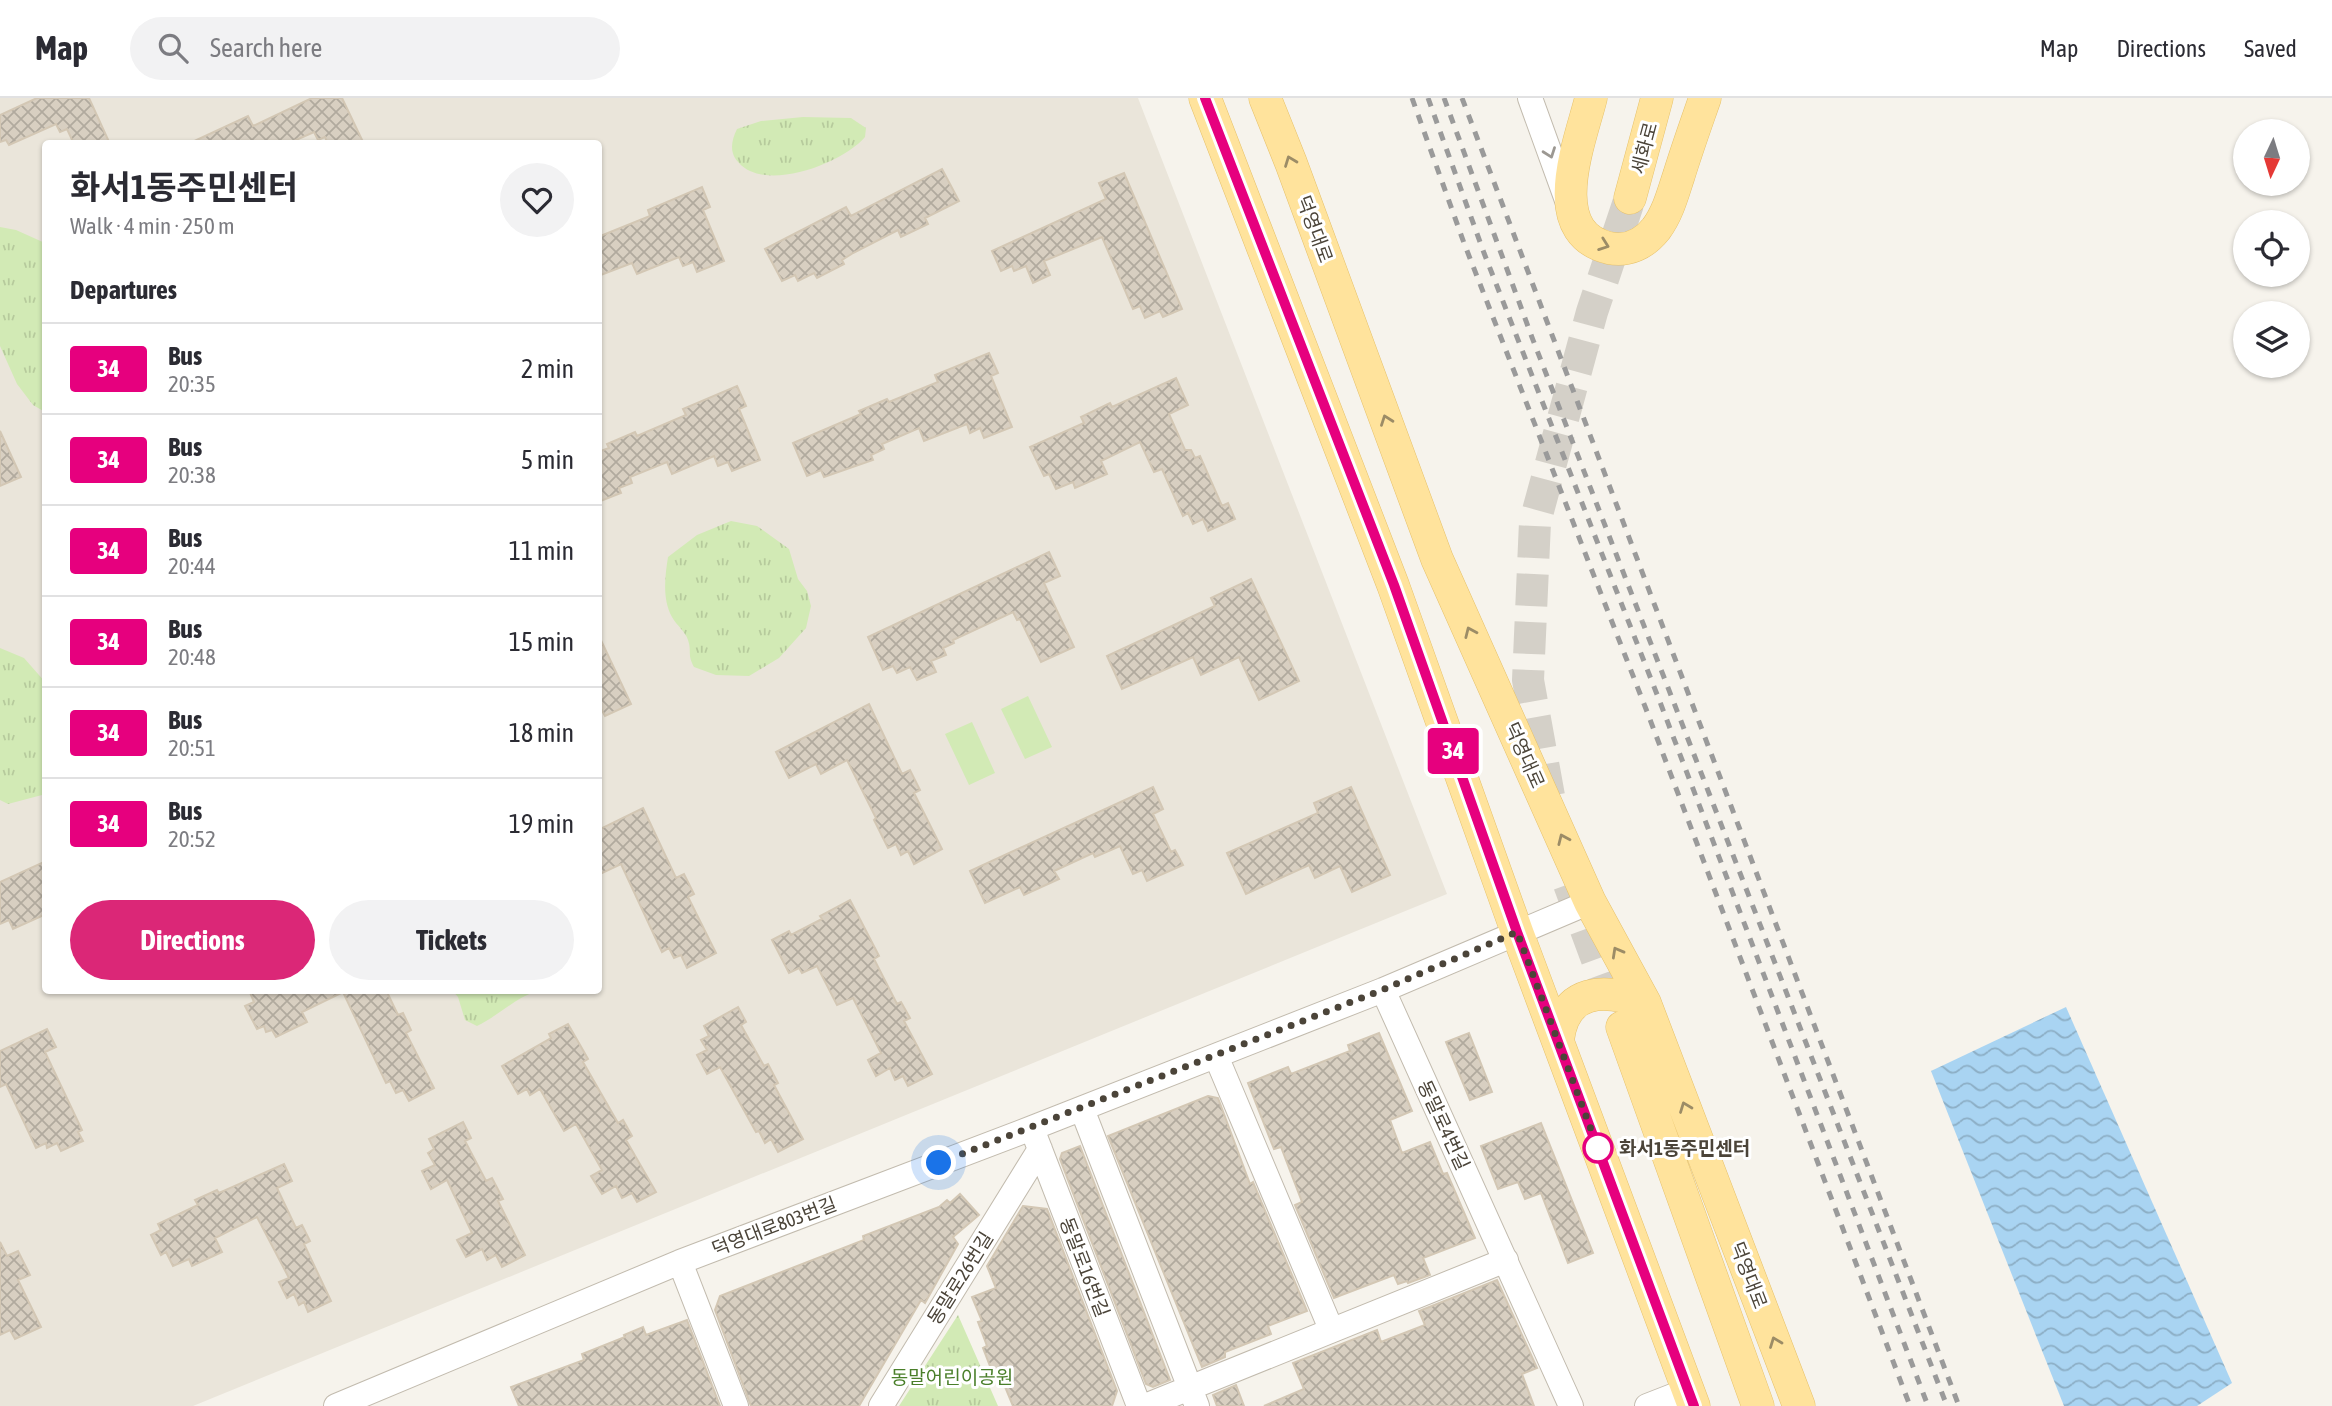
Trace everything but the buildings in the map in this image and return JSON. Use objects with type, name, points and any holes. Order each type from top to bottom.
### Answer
[{"type":"main road","points":[[1205,98],[1394,585],[1517,932],[1691,1398]]},
{"type":"main road","name":"덕영대로","points":[[1265,98],[1437,559],[1590,902],[1645,1003],[1799,1406]]},
{"type":"main road","points":[[1591,98],[1571,177],[1570,208],[1582,234],[1599,246],[1619,250],[1639,245],[1655,229],[1667,208],[1705,98]]},
{"type":"main road","points":[[1639,98],[1641,159]]},
{"type":"main road","name":"세화로","points":[[1630,198],[1657,98]]},
{"type":"main road","points":[[1641,159],[1678,98]]},
{"type":"main road","points":[[1558,1040],[1559,1028],[1567,1012],[1581,997],[1603,993],[1628,996],[1645,1003]]},
{"type":"main road","name":"덕영대로","points":[[1622,1027],[1758,1406]]},
{"type":"street","points":[[1530,98],[1570,208]]},
{"type":"street","name":"덕영대로803번길","points":[[339,1405],[680,1262],[1036,1139],[1082,1109],[1382,990],[1590,902]]},
{"type":"street","name":"동말로4번길","points":[[1382,990],[1572,1406]]},
{"type":"street","points":[[1216,1056],[1331,1329]]},
{"type":"street","points":[[1082,1109],[1193,1397]]},
{"type":"street","name":"동말로26번길","points":[[881,1406],[1036,1139]]},
{"type":"street","name":"동말로16번길","points":[[1036,1139],[1139,1406]]},
{"type":"street","points":[[1145,1406],[1193,1397],[1331,1329],[1506,1260]]},
{"type":"street","points":[[680,1262],[736,1406]]},
{"type":"street","points":[[1649,1406],[1691,1398]]},
{"type":"shaded area","points":[[0,98],[1138,98],[1447,894],[193,1406],[0,1406]]},
{"type":"green space","points":[[803,117],[851,118],[866,128],[865,137],[854,147],[823,165],[785,175],[751,172],[736,159],[732,147],[737,129],[761,121]]},
{"type":"green space","points":[[0,227],[16,230],[42,242],[42,410],[33,405],[17,384],[0,346]]},
{"type":"green space","points":[[731,521],[757,526],[789,549],[798,579],[807,591],[811,606],[806,628],[779,658],[749,676],[716,675],[694,667],[688,640],[672,617],[666,595],[668,557],[697,535]]},
{"type":"green space","points":[[0,648],[24,658],[42,678],[42,795],[8,804],[0,800]]},
{"type":"green space","points":[[1028,696],[1052,747],[1025,759],[1001,709]]},
{"type":"green space","points":[[972,722],[995,773],[969,785],[945,734]]},
{"type":"green space","points":[[456,994],[530,994],[477,1026],[465,1020]]},
{"type":"green space","name":"동말어린이공원","points":[[958,1315],[998,1406],[899,1406]]},
{"type":"water","points":[[2066,1007],[2232,1383],[2197,1406],[2064,1406],[1931,1071]]},
{"type":"tunnel","points":[[1549,796],[1528,680],[1535,522],[1592,312],[1630,198]]},
{"type":"tunnel","points":[[1569,884],[1619,1019]]},
{"type":"railway","points":[[1412,98],[1464,243],[1646,709],[1910,1406]]},
{"type":"railway","points":[[1428,98],[1484,253],[1660,702],[1928,1406]]},
{"type":"railway","points":[[1444,98],[1533,340],[1947,1406]]},
{"type":"railway","points":[[1462,98],[1959,1406]]},
{"type":"bus line","name":"34","points":[[1205,98],[1394,585],[1517,932],[1694,1406]]},
{"type":"place","name":"화서1동주민센터","points":[[1598,1148]]},
{"type":"route","points":[[939,1163],[1382,990],[1517,932],[1598,1148]]}]
